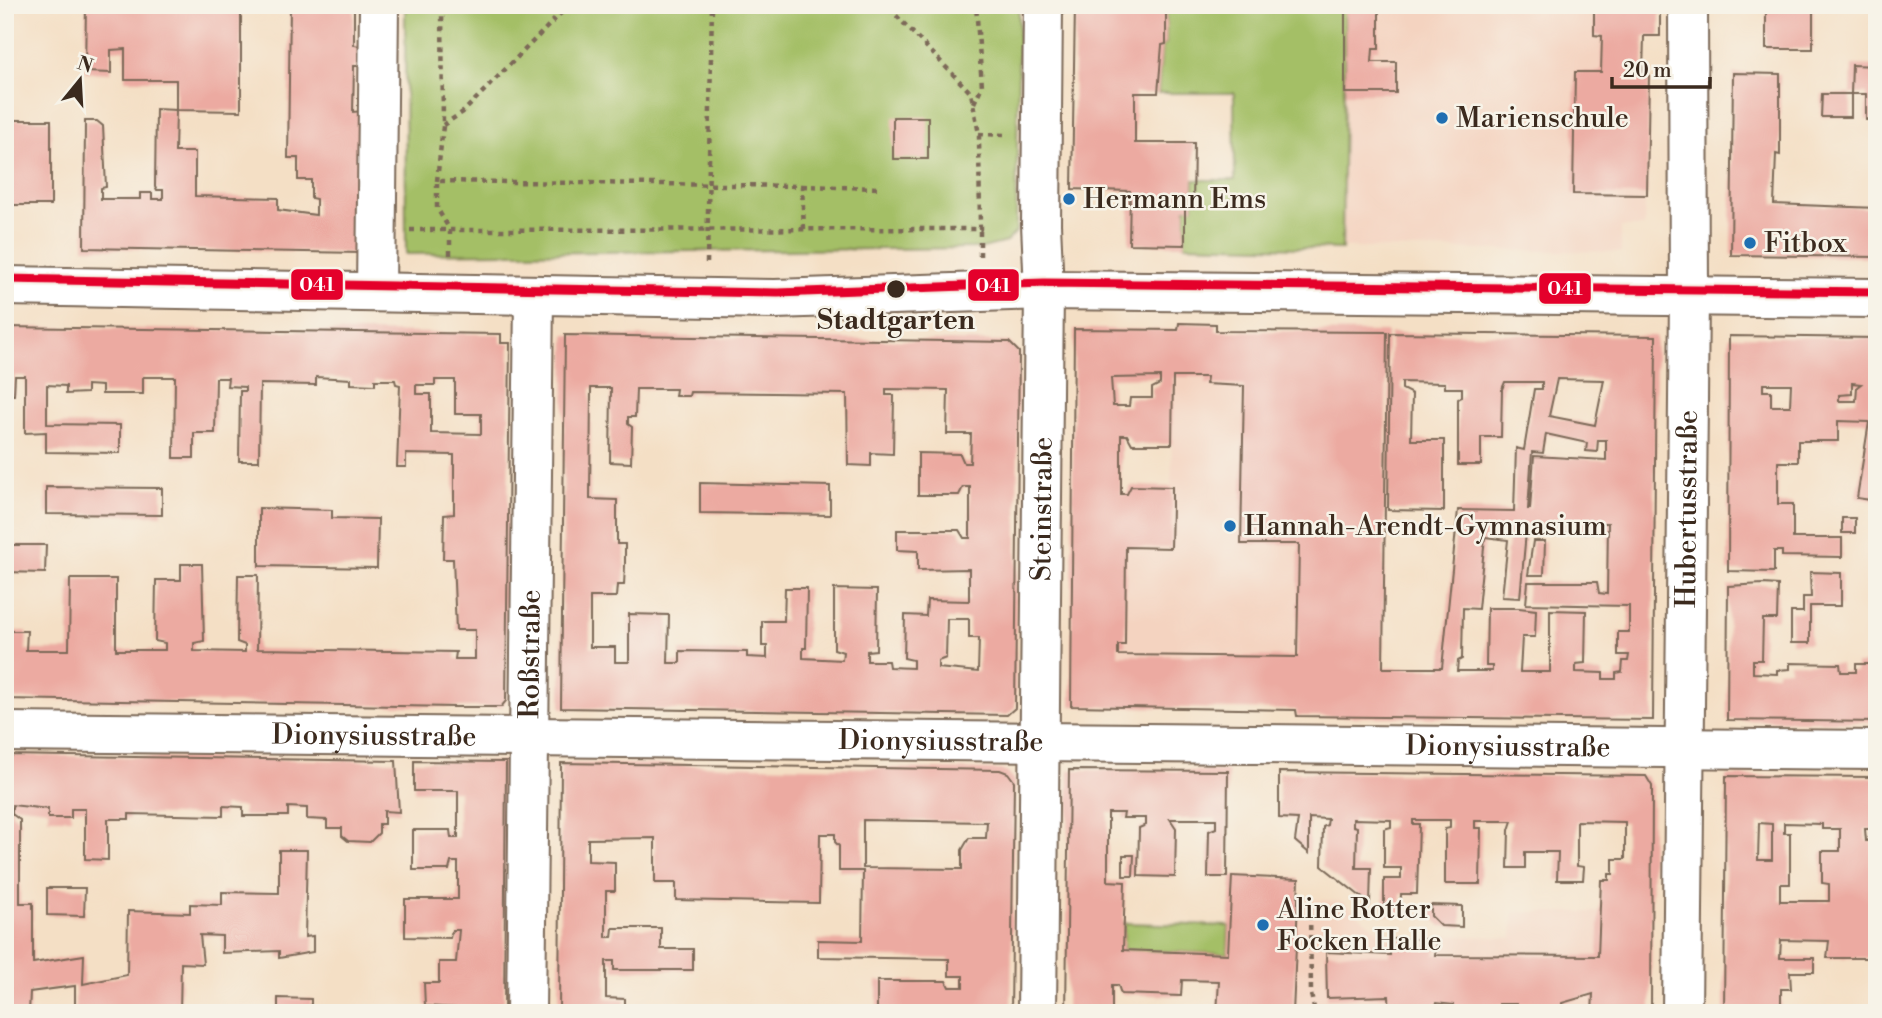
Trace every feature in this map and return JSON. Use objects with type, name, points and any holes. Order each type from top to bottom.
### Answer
[{"type":"street","points":[[376,292],[379,5]]},
{"type":"street","name":"Steinstraße","points":[[1037,1013],[1044,290],[1041,224],[1043,5]]},
{"type":"street","name":"Hubertusstraße","points":[[1682,1013],[1689,297],[1688,5]]},
{"type":"street","points":[[5,286],[775,299],[1044,290],[1877,298]]},
{"type":"street","name":"Roßstraße","points":[[526,1013],[534,295]]},
{"type":"street","name":"Dionysiusstraße","points":[[5,732],[1877,750]]},
{"type":"path","points":[[442,5],[443,126],[437,208],[450,230],[980,229],[979,134],[971,93],[886,5]]},
{"type":"path","points":[[443,126],[463,111],[569,5]]},
{"type":"path","points":[[708,264],[712,5]]},
{"type":"path","points":[[973,103],[982,86],[976,5]]},
{"type":"path","points":[[437,181],[879,188]]},
{"type":"path","points":[[802,186],[804,229]]},
{"type":"path","points":[[1310,905],[1311,995],[1315,1013]]},
{"type":"shaded area","name":"Marienschule","points":[[1233,5],[1660,5],[1660,36],[1644,37],[1643,73],[1649,73],[1644,227],[1621,227],[1621,252],[1237,246]]},
{"type":"shaded area","name":"Hannah-Arendt-Gymnasium","points":[[1173,330],[1387,332],[1383,667],[1392,668],[1392,717],[1297,716],[1296,710],[1071,706],[1074,506],[1171,507]]},
{"type":"shaded area","points":[[1298,899],[1342,901],[1389,940],[1437,939],[1437,935],[1512,938],[1514,912],[1652,912],[1651,1013],[1293,1013]]},
{"type":"green space","name":"Stadtgarten","points":[[405,5],[1019,5],[1016,232],[1006,242],[983,248],[406,254]]},
{"type":"green space","points":[[1141,5],[1345,5],[1342,249],[1185,245],[1185,207],[1193,207],[1194,180],[1235,180],[1234,93],[1158,93],[1162,45],[1166,44],[1166,12],[1141,12]]},
{"type":"green space","points":[[1124,923],[1229,926],[1228,954],[1123,950]]},
{"type":"building","points":[[86,5],[241,5],[241,111],[176,110],[176,80],[125,80],[125,49],[111,50],[111,73],[85,72]]},
{"type":"building","points":[[290,5],[354,5],[354,45],[360,46],[360,66],[354,66],[353,112],[363,111],[361,253],[84,248],[85,121],[97,121],[103,126],[106,187],[101,188],[101,199],[140,199],[140,193],[152,193],[152,199],[163,199],[163,190],[157,190],[155,186],[156,109],[176,110],[175,152],[195,152],[195,196],[278,198],[278,210],[316,215],[316,199],[311,198],[311,180],[298,180],[298,158],[288,158]]},
{"type":"building","points":[[1075,5],[1141,5],[1141,12],[1166,12],[1166,44],[1162,45],[1158,93],[1135,93],[1135,143],[1194,143],[1193,208],[1185,207],[1185,245],[1129,244],[1130,191],[1072,189]]},
{"type":"building","points":[[1345,5],[1379,5],[1379,49],[1373,49],[1372,62],[1396,62],[1396,93],[1345,93]]},
{"type":"building","points":[[1594,5],[1660,5],[1660,36],[1644,36],[1643,73],[1649,73],[1647,195],[1573,194],[1575,72],[1601,72],[1602,36],[1594,35]]},
{"type":"building","points":[[1766,5],[1813,5],[1813,49],[1766,49]]},
{"type":"building","points":[[1852,65],[1877,66],[1877,120],[1866,120],[1866,94],[1851,94]]},
{"type":"building","points":[[1733,73],[1780,74],[1780,155],[1776,154],[1774,204],[1877,208],[1877,257],[1731,255]]},
{"type":"building","points":[[1822,94],[1851,94],[1851,117],[1821,117]]},
{"type":"building","points":[[893,117],[928,117],[928,159],[893,159]]},
{"type":"building","points":[[5,120],[51,120],[51,205],[5,205]]},
{"type":"building","points":[[1179,323],[1216,324],[1216,331],[1387,332],[1383,668],[1442,668],[1458,510],[1514,511],[1516,448],[1524,450],[1534,389],[1542,389],[1542,382],[1505,382],[1502,389],[1501,437],[1481,437],[1481,465],[1458,465],[1458,399],[1462,397],[1462,388],[1445,388],[1445,383],[1402,382],[1402,389],[1412,394],[1411,440],[1444,440],[1444,511],[1388,510],[1390,333],[1656,336],[1653,720],[1297,716],[1296,710],[1071,706],[1074,329],[1178,330]],"holes":[[[1160,377],[1160,384],[1152,388],[1152,398],[1130,398],[1129,406],[1113,406],[1111,378]],[[1173,377],[1207,377],[1206,384],[1244,386],[1241,544],[1299,544],[1297,657],[1118,655],[1118,645],[1125,645],[1126,547],[1171,548],[1172,487],[1131,486],[1127,494],[1121,494],[1121,435],[1127,435],[1132,444],[1172,444]],[[1557,379],[1604,380],[1595,425],[1549,416]],[[1546,434],[1587,443],[1586,451],[1597,452],[1598,440],[1606,440],[1606,460],[1534,456],[1528,509],[1532,452],[1543,453]],[[1600,523],[1608,523],[1607,594],[1599,593],[1597,582],[1528,582],[1526,604],[1629,606],[1629,632],[1618,632],[1618,655],[1629,655],[1628,661],[1623,661],[1622,672],[1616,673],[1616,679],[1603,679],[1603,673],[1576,672],[1576,664],[1585,663],[1586,611],[1550,610],[1550,672],[1520,672],[1522,637],[1535,637],[1536,610],[1487,608],[1486,666],[1492,666],[1492,671],[1457,671],[1458,661],[1462,659],[1463,608],[1478,609],[1485,537],[1508,540],[1502,597],[1520,598],[1526,532],[1598,533]]]},
{"type":"building","points":[[5,327],[501,334],[501,343],[510,343],[506,701],[501,707],[455,707],[5,699],[5,631],[27,631],[26,650],[69,650],[70,579],[116,579],[116,650],[165,650],[165,643],[155,641],[156,580],[181,580],[181,564],[202,564],[204,641],[194,643],[194,651],[245,652],[245,645],[237,642],[238,575],[258,575],[257,649],[456,652],[455,659],[475,659],[475,630],[456,630],[453,559],[443,559],[444,515],[454,514],[454,455],[406,454],[406,467],[397,467],[400,385],[396,384],[395,380],[375,380],[375,385],[351,384],[351,379],[316,377],[316,385],[260,384],[259,461],[239,461],[240,391],[245,391],[245,387],[227,386],[228,378],[216,378],[215,433],[194,433],[194,458],[174,458],[175,377],[143,377],[143,394],[102,394],[102,386],[87,385],[87,393],[66,394],[66,386],[47,385],[47,424],[120,425],[120,453],[46,452],[46,432],[25,433],[25,376],[15,376],[14,395],[5,395]],"holes":[[[435,380],[455,380],[455,414],[481,414],[481,434],[431,433],[431,394],[416,394],[416,385],[435,385]]]},
{"type":"building","points":[[565,335],[1009,342],[1019,352],[1015,708],[1007,715],[561,708]],"holes":[[[591,388],[611,388],[610,462],[631,463],[632,427],[628,424],[628,417],[635,417],[636,389],[676,389],[675,396],[689,396],[690,392],[847,394],[848,465],[871,466],[871,453],[893,454],[894,395],[886,395],[886,389],[948,390],[947,434],[971,434],[970,463],[964,463],[960,454],[918,453],[918,495],[959,495],[963,487],[970,487],[970,538],[964,538],[959,530],[897,530],[897,550],[918,551],[918,570],[969,569],[969,601],[927,600],[926,616],[905,615],[904,658],[913,660],[913,668],[889,667],[888,661],[867,661],[867,651],[876,650],[877,590],[834,589],[834,649],[843,652],[842,660],[803,658],[803,648],[806,648],[807,588],[785,588],[784,621],[762,621],[762,646],[767,646],[767,658],[747,657],[747,652],[680,651],[680,663],[668,663],[669,615],[629,614],[629,662],[615,662],[615,647],[590,647],[590,597],[616,597],[617,585],[624,585],[625,565],[625,544],[617,544],[617,500],[590,499]],[[947,619],[969,619],[969,638],[979,638],[978,672],[938,668],[938,661],[946,658]]]},
{"type":"building","points":[[1729,336],[1877,338],[1877,501],[1857,498],[1869,422],[1838,421],[1838,441],[1798,441],[1798,462],[1778,462],[1778,504],[1793,504],[1793,538],[1842,538],[1842,557],[1782,556],[1782,551],[1774,551],[1774,572],[1728,571]],"holes":[[[1852,383],[1861,384],[1857,387],[1856,401],[1839,401],[1839,395],[1852,394]],[[1763,384],[1791,384],[1790,406],[1771,406],[1771,391],[1763,391]]]},
{"type":"building","points":[[700,483],[830,486],[830,515],[700,513]]},
{"type":"building","points":[[46,487],[162,488],[162,515],[46,514]]},
{"type":"building","points":[[259,508],[332,510],[332,518],[378,519],[377,568],[259,566]]},
{"type":"building","points":[[1842,518],[1855,518],[1855,533],[1842,533]]},
{"type":"building","points":[[1533,541],[1545,541],[1544,575],[1528,575]]},
{"type":"building","points":[[5,545],[46,545],[45,573],[5,572]]},
{"type":"building","points":[[1810,572],[1841,573],[1841,606],[1810,606],[1810,643],[1791,643],[1791,612],[1803,612],[1803,597],[1811,597]]},
{"type":"building","points":[[1778,585],[1777,619],[1763,619],[1762,660],[1753,660],[1753,673],[1777,674],[1777,670],[1790,669],[1790,663],[1840,664],[1841,672],[1856,672],[1856,664],[1877,664],[1877,722],[1727,720],[1728,586]]},
{"type":"building","points":[[5,755],[396,761],[399,812],[384,811],[384,824],[379,824],[379,833],[370,842],[348,841],[342,836],[342,828],[327,828],[327,820],[307,819],[307,808],[288,807],[288,816],[243,816],[243,807],[223,806],[223,816],[129,814],[129,819],[108,819],[108,860],[85,859],[85,809],[71,809],[71,818],[48,818],[48,809],[12,805],[12,814],[20,820],[20,903],[33,903],[33,963],[84,955],[83,984],[127,975],[128,911],[190,913],[190,904],[222,905],[222,892],[279,893],[279,850],[307,850],[305,937],[313,936],[313,952],[279,958],[279,951],[222,953],[222,936],[200,935],[203,964],[181,963],[180,1013],[75,1013],[75,986],[30,992],[29,1013],[5,1013]]},
{"type":"building","points":[[414,761],[506,762],[504,1013],[456,1013],[456,1008],[425,1006],[424,983],[439,983],[439,962],[456,962],[459,930],[452,930],[450,938],[405,937],[405,899],[458,899],[458,862],[451,862],[449,870],[413,870],[413,830],[450,830],[451,838],[458,838],[458,791],[414,791]]},
{"type":"building","points":[[561,763],[1000,770],[1008,773],[1014,781],[1011,1013],[877,1013],[877,981],[946,981],[949,987],[963,987],[963,976],[949,976],[949,959],[818,957],[818,940],[862,941],[863,871],[839,871],[839,846],[835,842],[835,834],[820,834],[819,903],[676,900],[676,883],[655,883],[655,838],[588,839],[588,861],[615,862],[615,891],[606,891],[606,937],[612,937],[613,928],[661,928],[661,949],[693,949],[693,970],[614,970],[614,961],[606,961],[606,998],[625,999],[625,1013],[559,1013]],"holes":[[[863,820],[987,822],[986,838],[969,838],[962,850],[962,869],[863,868]]]},
{"type":"building","points":[[1069,770],[1228,771],[1227,877],[1208,877],[1209,831],[1216,828],[1216,819],[1170,819],[1176,828],[1175,877],[1138,876],[1139,828],[1146,825],[1146,818],[1123,818],[1124,813],[1108,813],[1108,881],[1125,882],[1123,950],[1228,954],[1232,876],[1299,879],[1293,1013],[1217,1013],[1219,981],[1182,980],[1181,996],[1121,994],[1118,985],[1112,985],[1112,1013],[1066,1013]]},
{"type":"building","points":[[1279,772],[1646,776],[1652,786],[1651,1013],[1592,1013],[1593,994],[1562,1003],[1561,1013],[1516,1013],[1516,1004],[1499,1004],[1498,1013],[1454,1013],[1453,1005],[1436,1003],[1435,1012],[1390,1013],[1389,996],[1327,998],[1326,952],[1390,955],[1390,939],[1437,939],[1435,955],[1598,956],[1601,880],[1609,880],[1609,874],[1613,874],[1613,859],[1625,859],[1625,822],[1577,821],[1577,866],[1584,867],[1583,880],[1557,880],[1558,852],[1525,852],[1525,868],[1508,868],[1509,830],[1512,821],[1475,821],[1475,828],[1481,828],[1480,884],[1445,884],[1445,829],[1450,828],[1450,820],[1413,820],[1413,824],[1419,824],[1417,894],[1401,894],[1400,915],[1384,915],[1384,879],[1401,879],[1401,868],[1384,868],[1384,829],[1391,827],[1391,820],[1353,819],[1353,826],[1357,827],[1356,868],[1371,868],[1370,904],[1322,866],[1323,827],[1327,825],[1328,819],[1309,818],[1309,853],[1295,841],[1298,819],[1279,818]]},
{"type":"building","points":[[1726,776],[1877,777],[1877,829],[1865,829],[1866,841],[1873,841],[1877,958],[1827,958],[1829,941],[1781,940],[1780,958],[1814,958],[1814,972],[1790,972],[1791,989],[1781,989],[1781,1013],[1724,1013]],"holes":[[[1759,823],[1772,824],[1772,860],[1758,860]],[[1784,823],[1822,824],[1822,829],[1840,829],[1840,851],[1822,851],[1822,883],[1829,884],[1829,901],[1780,901],[1780,884],[1790,884],[1790,833],[1784,833]]]},
{"type":"building","points":[[1123,855],[1134,855],[1133,876],[1123,876]]},
{"type":"building","points":[[47,888],[85,888],[84,916],[47,915]]},
{"type":"building","points":[[1431,905],[1462,906],[1462,927],[1441,926],[1431,916]]},
{"type":"building","points":[[278,998],[311,999],[311,1013],[278,1013]]},
{"type":"transit line","name":"041","points":[[5,279],[778,293],[1044,283],[1877,292]]},
{"type":"place","name":"Marienschule","points":[[1442,118]]},
{"type":"place","name":"Hermann Ems","points":[[1069,199]]},
{"type":"place","name":"Fitbox","points":[[1750,243]]},
{"type":"place","name":"Stadtgarten","points":[[896,289]]},
{"type":"place","name":"Hannah-Arendt-Gymnasium","points":[[1230,526]]},
{"type":"place","name":"Aline Rotter Focken Halle","points":[[1263,925]]}]
